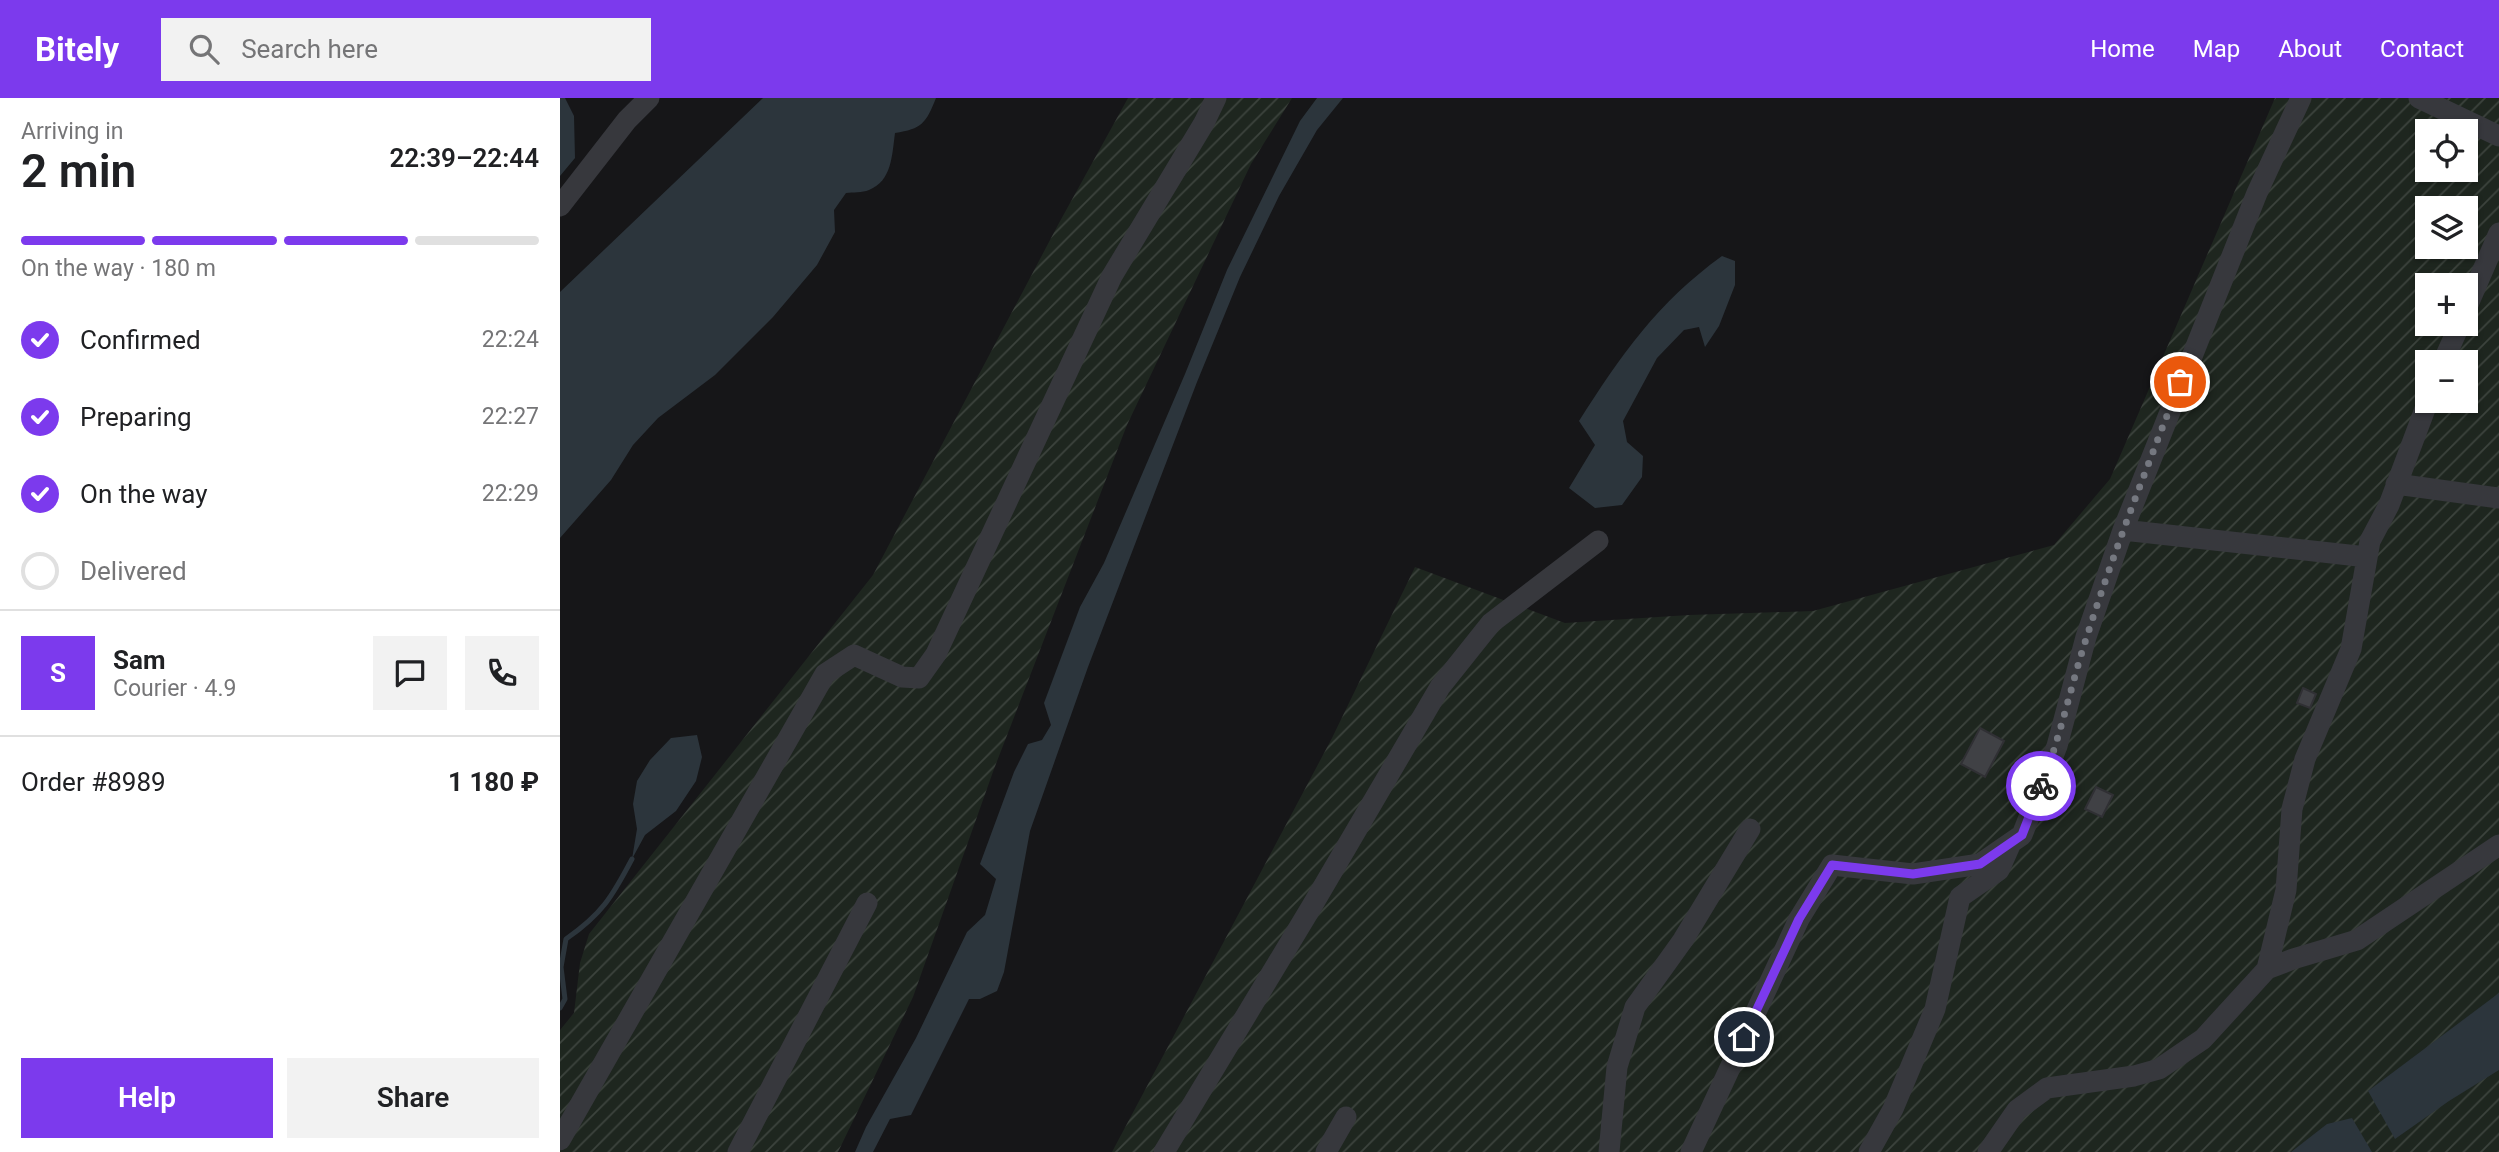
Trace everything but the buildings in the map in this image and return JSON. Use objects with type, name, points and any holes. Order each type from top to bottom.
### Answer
[{"type":"street","points":[[560,206],[626,120],[649,98]]},
{"type":"street","points":[[560,1140],[825,674],[854,655],[902,677],[919,678],[936,653],[1112,276],[1204,123],[1216,98]]},
{"type":"street","points":[[1691,1152],[1799,919],[1832,865],[1913,874],[1980,864],[2022,835],[2057,746],[2086,637],[2123,530],[2241,231],[2301,98]]},
{"type":"street","points":[[2419,98],[2499,136]]},
{"type":"street","points":[[2478,282],[2499,233]]},
{"type":"street","points":[[2267,969],[2286,890],[2292,809],[2305,759],[2351,649],[2370,541],[2423,413]]},
{"type":"street","points":[[2396,484],[2499,498]]},
{"type":"street","points":[[2123,530],[2367,557]]},
{"type":"street","points":[[1164,1152],[1440,687],[1491,623],[1598,541]]},
{"type":"street","points":[[1609,1152],[1617,1067],[1635,1007],[1683,940],[1750,829]]},
{"type":"street","points":[[1869,1152],[1893,1109],[1935,1009],[1960,897],[1999,870],[2011,842]]},
{"type":"street","points":[[1988,1152],[2017,1110],[2047,1088],[2134,1076],[2158,1069],[2203,1039],[2267,969],[2292,958],[2357,940],[2499,845]]},
{"type":"street","points":[[738,1152],[867,903]]},
{"type":"street","points":[[1326,1152],[1346,1117]]},
{"type":"shaded area","points":[[560,98],[565,98],[574,116],[575,158],[560,176]]},
{"type":"shaded area","points":[[763,98],[936,98],[922,123],[895,133],[890,166],[877,186],[866,191],[846,193],[834,210],[835,232],[817,265],[773,317],[715,375],[658,418],[633,445],[611,480],[560,538],[560,292]]},
{"type":"shaded area","points":[[1128,98],[1292,98],[1251,164],[1127,425],[994,769],[913,997],[838,1152],[560,1152],[560,1030],[574,1013],[580,963],[589,934],[873,575]]},
{"type":"shaded area","points":[[1317,98],[1343,98],[1317,130],[1279,196],[1240,277],[1197,382],[1088,667],[1030,831],[1004,972],[997,991],[980,999],[969,999],[911,1115],[890,1119],[873,1152],[855,1152],[916,1038],[967,932],[985,915],[996,879],[980,864],[1014,772],[1028,744],[1042,740],[1051,725],[1044,703],[1080,607],[1104,563],[1227,270],[1300,121]]},
{"type":"shaded area","points":[[2275,98],[2499,98],[2499,1152],[1112,1152],[1332,738],[1415,567],[1565,623],[1813,611],[2054,545],[2110,479]]},
{"type":"shaded area","points":[[1722,256],[1735,261],[1735,285],[1719,326],[1705,347],[1699,327],[1684,330],[1657,358],[1623,421],[1627,442],[1643,456],[1642,477],[1622,505],[1595,508],[1569,488],[1595,445],[1579,421],[1626,352],[1659,311]]},
{"type":"shaded area","points":[[697,735],[702,757],[696,781],[676,811],[645,835],[632,859],[637,829],[633,804],[637,781],[650,760],[671,738]]},
{"type":"shaded area","points":[[2499,993],[2499,1070],[2395,1139],[2368,1091]]},
{"type":"shaded area","points":[[2352,1118],[2372,1152],[2291,1152],[2327,1124]]},
{"type":"waterway","points":[[560,1008],[565,999],[561,967],[566,939],[605,904],[632,859]]},
{"type":"way so far","points":[[2041,786],[2057,746],[2086,637],[2123,530],[2180,382]]},
{"type":"route","points":[[1744,1037],[1799,919],[1832,865],[1913,874],[1980,864],[2022,835],[2041,786]]}]
